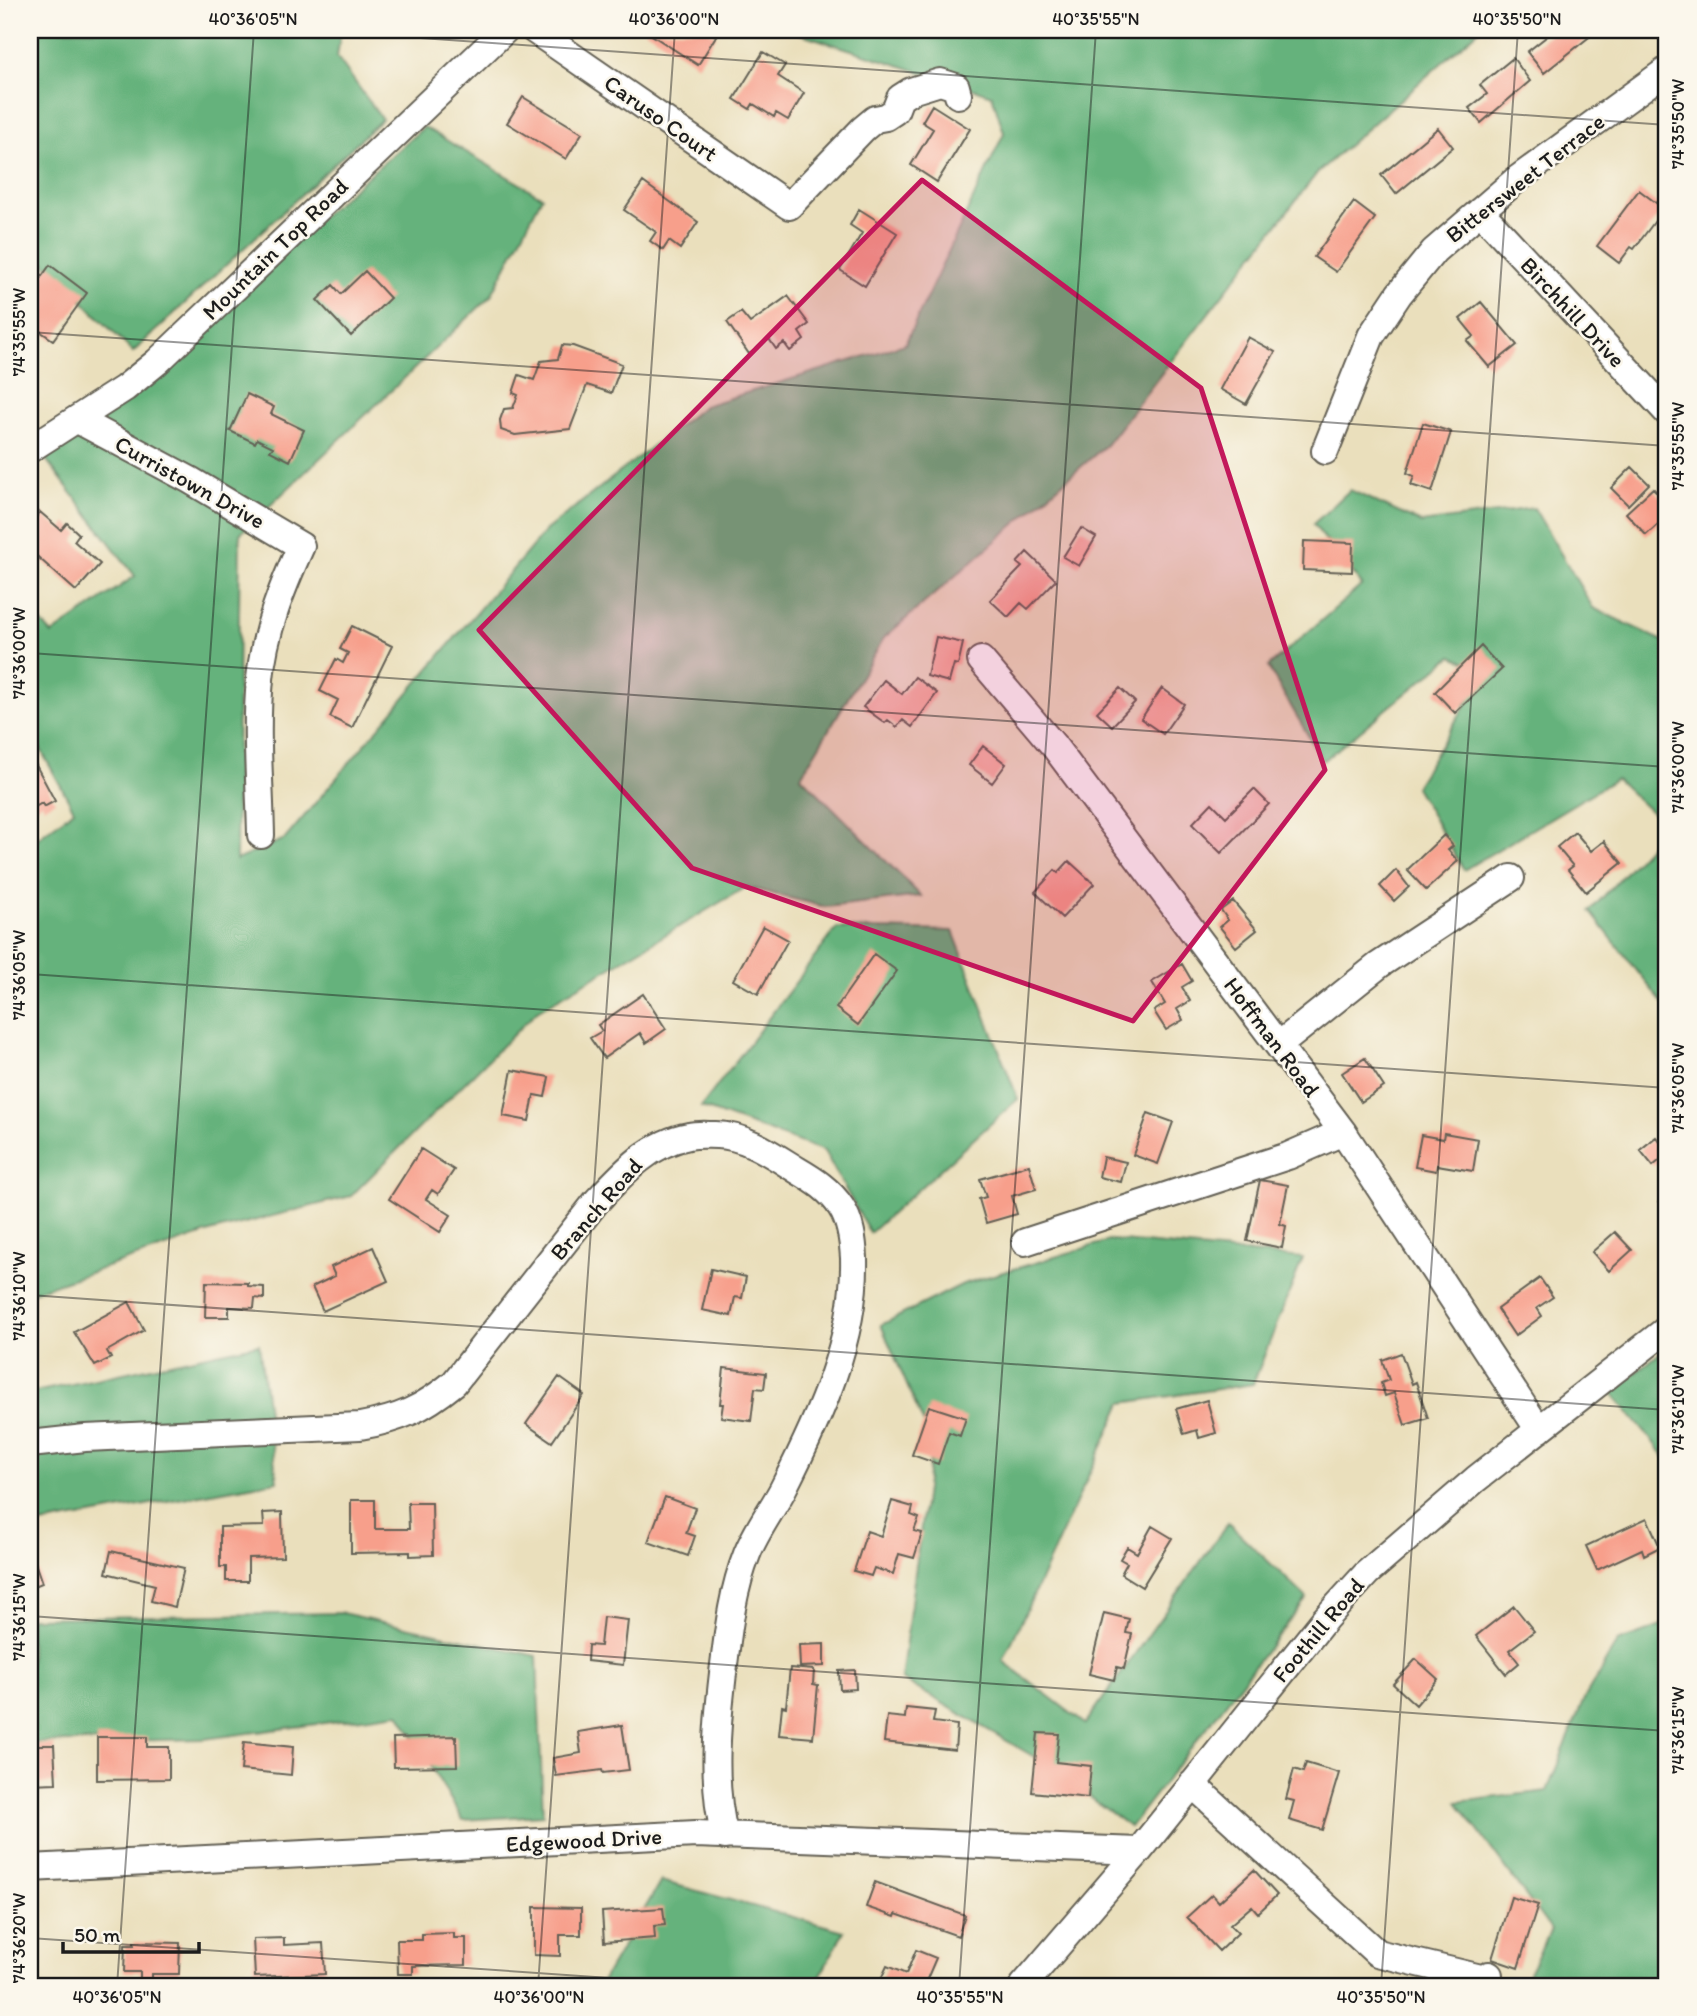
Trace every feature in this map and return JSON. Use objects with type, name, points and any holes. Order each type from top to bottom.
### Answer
[{"type":"street","name":"Mountain Top Road","points":[[30,449],[125,388],[157,362],[505,30]]},
{"type":"street","name":"Caruso Court","points":[[534,30],[789,206],[863,129],[875,119],[886,117],[895,111],[900,98],[911,91],[940,82],[956,87],[958,95]]},
{"type":"street","name":"Bittersweet Terrace","points":[[1325,451],[1371,336],[1399,294],[1434,251],[1516,180],[1667,70]]},
{"type":"street","name":"Birchhill Drive","points":[[1480,211],[1667,412]]},
{"type":"street","name":"Curristown Drive","points":[[78,420],[190,480],[301,545],[281,590],[268,633],[260,678],[261,835]]},
{"type":"street","name":"Hoffman Road","points":[[981,660],[1054,746],[1343,1132],[1539,1430]]},
{"type":"street","points":[[1279,1045],[1379,965],[1511,878]]},
{"type":"street","points":[[1025,1242],[1288,1156],[1343,1132]]},
{"type":"street","name":"Branch Road","points":[[30,1444],[85,1438],[360,1426],[389,1421],[411,1413],[432,1401],[454,1383],[596,1202],[620,1175],[645,1153],[689,1136],[724,1135],[746,1141],[771,1154],[820,1184],[841,1208],[849,1225],[853,1247],[855,1289],[849,1322],[819,1415],[782,1491],[747,1552],[731,1608],[717,1731],[719,1818],[724,1836]]},
{"type":"street","name":"Foothill Road","points":[[1023,1986],[1139,1851],[1325,1619],[1367,1573],[1476,1479],[1667,1329]]},
{"type":"street","points":[[1192,1784],[1377,1953],[1485,1979],[1489,1975]]},
{"type":"street","name":"Edgewood Drive","points":[[30,1868],[696,1834],[1139,1851]]},
{"type":"highlighted area","points":[[922,180],[1201,388],[1325,770],[1133,1021],[692,868],[479,630]]},
{"type":"green space","points":[[30,30],[341,30],[337,57],[382,119],[133,352],[30,248]]},
{"type":"green space","points":[[789,30],[1479,30],[1318,172],[1106,445],[884,638],[801,776],[921,896],[826,907],[746,887],[537,1011],[351,1196],[213,1231],[30,1293],[30,844],[74,810],[30,730],[30,610],[52,634],[135,576],[45,458],[424,127],[542,197],[491,296],[240,534],[236,860],[285,839],[546,530],[704,406],[905,344],[1004,133],[992,95]]},
{"type":"green space","points":[[1350,490],[1421,523],[1534,508],[1593,608],[1667,643],[1667,827],[1616,779],[1464,870],[1415,787],[1487,670],[1452,656],[1323,761],[1268,667],[1362,585],[1313,524]]},
{"type":"green space","points":[[1667,827],[1667,1009],[1590,911]]},
{"type":"green space","points":[[837,928],[953,931],[1018,1099],[870,1233],[824,1151],[701,1107]]},
{"type":"green space","points":[[1112,1240],[1303,1258],[1253,1384],[1122,1403],[1003,1661],[1085,1724],[1228,1523],[1307,1598],[1130,1827],[1043,1762],[901,1679],[932,1443],[881,1325],[963,1284]]},
{"type":"green space","points":[[259,1344],[277,1481],[30,1526],[30,1393]]},
{"type":"green space","points":[[1667,1347],[1667,1459],[1612,1393]]},
{"type":"green space","points":[[342,1613],[537,1656],[543,1815],[463,1820],[399,1713],[204,1739],[30,1743],[30,1618]]},
{"type":"green space","points":[[1667,1624],[1667,1986],[1522,1986],[1551,1930],[1457,1802],[1547,1791],[1584,1699],[1617,1642]]},
{"type":"green space","points":[[661,1881],[844,1931],[815,1986],[569,1986],[600,1985]]},
{"type":"building","points":[[644,30],[706,30],[716,36],[698,65]]},
{"type":"building","points":[[1555,30],[1598,30],[1544,73],[1527,52]]},
{"type":"building","points":[[763,52],[785,65],[778,76],[804,93],[788,120],[776,113],[774,117],[753,104],[750,109],[734,99]]},
{"type":"building","points":[[1513,58],[1530,81],[1481,123],[1469,108],[1487,94],[1480,85]]},
{"type":"building","points":[[523,97],[582,133],[566,159],[507,123]]},
{"type":"building","points":[[932,105],[970,129],[937,182],[911,165],[933,129],[922,122]]},
{"type":"building","points":[[1438,128],[1453,147],[1396,194],[1381,175]]},
{"type":"building","points":[[643,182],[698,222],[680,249],[669,241],[663,250],[650,241],[656,232],[624,210]]},
{"type":"building","points":[[1639,190],[1664,209],[1634,249],[1631,247],[1619,263],[1597,246]]},
{"type":"building","points":[[1354,202],[1375,218],[1336,272],[1314,257]]},
{"type":"building","points":[[859,209],[897,233],[865,286],[840,270],[862,233],[850,225]]},
{"type":"building","points":[[50,265],[87,293],[53,340],[34,327],[38,322],[30,316],[30,309],[35,302],[30,298],[30,293]]},
{"type":"building","points":[[365,271],[390,298],[351,336],[317,300],[333,285],[341,294]]},
{"type":"building","points":[[788,296],[809,324],[799,332],[804,340],[790,351],[784,343],[776,349],[769,339],[749,354],[727,322],[741,312],[750,323]]},
{"type":"building","points":[[1481,302],[1517,345],[1489,367],[1467,341],[1474,336],[1460,319]]},
{"type":"building","points":[[1248,337],[1275,352],[1246,404],[1220,389]]},
{"type":"building","points":[[562,345],[573,346],[622,364],[611,393],[587,385],[570,429],[515,435],[501,430],[500,420],[504,409],[513,408],[518,395],[513,393],[519,375],[534,380],[541,361],[558,359]]},
{"type":"building","points":[[247,394],[274,407],[271,414],[304,430],[290,461],[270,451],[273,447],[257,439],[255,443],[230,431]]},
{"type":"building","points":[[1423,423],[1451,432],[1432,492],[1411,485],[1414,476],[1407,473]]},
{"type":"building","points":[[1632,467],[1649,484],[1628,505],[1611,488]]},
{"type":"building","points":[[1653,488],[1667,503],[1667,516],[1646,535],[1626,513]]},
{"type":"building","points":[[40,512],[61,530],[67,523],[79,534],[74,541],[100,564],[76,591],[30,550],[30,525]]},
{"type":"building","points":[[1081,528],[1096,537],[1079,566],[1063,557]]},
{"type":"building","points":[[1304,541],[1353,543],[1352,572],[1303,570]]},
{"type":"building","points":[[1027,552],[1056,580],[1028,609],[1021,603],[1008,617],[990,600],[1022,567],[1017,563]]},
{"type":"building","points":[[352,626],[392,646],[352,728],[330,717],[338,700],[320,691],[336,659],[343,663],[348,653],[340,649]]},
{"type":"building","points":[[936,637],[963,643],[958,665],[954,664],[949,682],[927,676]]},
{"type":"building","points":[[1481,646],[1502,669],[1455,713],[1435,692]]},
{"type":"building","points":[[915,677],[937,693],[912,727],[903,720],[897,727],[888,720],[885,723],[863,707],[884,680],[902,694]]},
{"type":"building","points":[[1120,688],[1135,702],[1112,726],[1097,712]]},
{"type":"building","points":[[1162,688],[1184,704],[1163,734],[1141,719]]},
{"type":"building","points":[[983,746],[1006,764],[992,783],[969,765]]},
{"type":"building","points":[[30,754],[55,801],[44,807],[42,803],[30,810]]},
{"type":"building","points":[[1254,789],[1269,804],[1221,853],[1192,824],[1212,803],[1226,817]]},
{"type":"building","points":[[1575,832],[1591,851],[1604,841],[1622,863],[1586,892],[1568,870],[1573,866],[1557,847]]},
{"type":"building","points":[[1444,835],[1453,846],[1448,850],[1458,861],[1426,890],[1407,870]]},
{"type":"building","points":[[1069,861],[1094,884],[1062,918],[1035,892],[1055,870],[1058,873]]},
{"type":"building","points":[[1396,870],[1409,887],[1394,901],[1380,886]]},
{"type":"building","points":[[1233,901],[1257,930],[1236,947],[1220,927],[1228,920],[1221,910]]},
{"type":"building","points":[[763,926],[788,940],[758,994],[733,980]]},
{"type":"building","points":[[874,954],[897,971],[858,1025],[836,1008]]},
{"type":"building","points":[[1182,964],[1192,981],[1182,987],[1190,1001],[1177,1009],[1183,1020],[1166,1030],[1154,1011],[1165,1004],[1152,982]]},
{"type":"building","points":[[643,994],[666,1029],[646,1043],[640,1033],[604,1058],[590,1038],[602,1031],[598,1025]]},
{"type":"building","points":[[1365,1058],[1384,1087],[1361,1102],[1342,1073]]},
{"type":"building","points":[[512,1070],[549,1077],[545,1097],[534,1095],[529,1121],[503,1116]]},
{"type":"building","points":[[1148,1113],[1173,1122],[1158,1164],[1133,1155]]},
{"type":"building","points":[[1444,1133],[1478,1139],[1473,1171],[1437,1165],[1436,1171],[1415,1167],[1421,1135],[1443,1139]]},
{"type":"building","points":[[1656,1137],[1667,1150],[1667,1154],[1653,1166],[1640,1150]]},
{"type":"building","points":[[421,1149],[454,1170],[438,1194],[432,1190],[426,1199],[451,1215],[440,1232],[389,1199]]},
{"type":"building","points":[[1103,1157],[1126,1162],[1121,1182],[1099,1177]]},
{"type":"building","points":[[1029,1165],[1036,1189],[1012,1196],[1017,1214],[986,1223],[979,1199],[986,1197],[980,1179]]},
{"type":"building","points":[[1260,1180],[1288,1185],[1280,1224],[1286,1226],[1282,1248],[1247,1241]]},
{"type":"building","points":[[1667,1194],[1667,1211],[1659,1201]]},
{"type":"building","points":[[1615,1232],[1632,1250],[1609,1271],[1592,1252]]},
{"type":"building","points":[[373,1247],[388,1281],[323,1311],[312,1287],[335,1276],[331,1267]]},
{"type":"building","points":[[711,1269],[746,1277],[742,1298],[735,1297],[731,1316],[702,1310]]},
{"type":"building","points":[[1540,1278],[1553,1297],[1537,1308],[1542,1316],[1515,1336],[1497,1309]]},
{"type":"building","points":[[206,1282],[248,1283],[248,1286],[264,1287],[264,1299],[255,1298],[254,1308],[229,1307],[229,1317],[205,1317]]},
{"type":"building","points":[[129,1302],[144,1330],[107,1351],[111,1358],[95,1366],[74,1332]]},
{"type":"building","points":[[1401,1353],[1412,1384],[1416,1382],[1428,1418],[1405,1425],[1394,1393],[1385,1396],[1381,1383],[1389,1380],[1382,1360]]},
{"type":"building","points":[[724,1368],[766,1373],[764,1389],[755,1388],[751,1421],[721,1417]]},
{"type":"building","points":[[559,1377],[584,1395],[552,1442],[526,1424]]},
{"type":"building","points":[[1207,1400],[1216,1433],[1199,1438],[1197,1430],[1184,1434],[1176,1409]]},
{"type":"building","points":[[929,1406],[966,1418],[960,1436],[949,1432],[938,1464],[912,1455]]},
{"type":"building","points":[[665,1497],[695,1508],[686,1533],[695,1536],[688,1556],[648,1542]]},
{"type":"building","points":[[351,1500],[375,1500],[375,1529],[409,1529],[408,1503],[432,1503],[433,1555],[410,1556],[410,1552],[351,1553]]},
{"type":"building","points":[[892,1501],[913,1507],[911,1515],[919,1518],[914,1531],[922,1533],[914,1558],[899,1554],[893,1574],[874,1568],[871,1576],[854,1571],[867,1531],[881,1536]]},
{"type":"building","points":[[282,1512],[283,1557],[248,1558],[248,1581],[226,1581],[226,1567],[220,1567],[220,1527],[264,1526],[263,1513]]},
{"type":"building","points":[[1647,1518],[1660,1547],[1644,1555],[1642,1549],[1597,1570],[1586,1546]]},
{"type":"building","points":[[1152,1526],[1172,1538],[1142,1587],[1121,1574],[1127,1563],[1120,1559],[1127,1547],[1137,1553]]},
{"type":"building","points":[[111,1551],[184,1568],[175,1607],[151,1601],[155,1585],[106,1573]]},
{"type":"building","points":[[32,1554],[42,1583],[30,1588],[30,1555]]},
{"type":"building","points":[[1514,1606],[1534,1631],[1509,1650],[1519,1663],[1506,1674],[1476,1636]]},
{"type":"building","points":[[1104,1613],[1129,1619],[1126,1633],[1132,1634],[1124,1669],[1117,1667],[1114,1680],[1089,1674]]},
{"type":"building","points":[[603,1617],[628,1620],[623,1665],[587,1661],[588,1645],[600,1646]]},
{"type":"building","points":[[824,1644],[824,1666],[800,1667],[799,1645]]},
{"type":"building","points":[[1416,1659],[1438,1679],[1416,1705],[1393,1684]]},
{"type":"building","points":[[790,1668],[814,1670],[813,1684],[818,1685],[813,1738],[779,1735],[782,1706],[786,1707]]},
{"type":"building","points":[[855,1670],[856,1689],[840,1690],[839,1671]]},
{"type":"building","points":[[906,1708],[935,1711],[933,1722],[957,1725],[955,1750],[884,1742],[887,1716],[905,1718]]},
{"type":"building","points":[[622,1725],[629,1770],[603,1773],[602,1770],[556,1776],[553,1758],[581,1753],[578,1732]]},
{"type":"building","points":[[1038,1733],[1059,1734],[1056,1762],[1091,1766],[1088,1798],[1032,1792]]},
{"type":"building","points":[[456,1736],[457,1766],[394,1767],[393,1738]]},
{"type":"building","points":[[97,1737],[147,1737],[147,1747],[169,1747],[169,1779],[97,1780]]},
{"type":"building","points":[[244,1742],[293,1747],[291,1775],[241,1770]]},
{"type":"building","points":[[35,1745],[54,1745],[56,1783],[30,1784],[30,1756],[36,1755]]},
{"type":"building","points":[[1306,1763],[1339,1773],[1322,1830],[1289,1820],[1294,1801],[1286,1799],[1294,1769],[1303,1772]]},
{"type":"building","points":[[1254,1870],[1277,1895],[1258,1913],[1252,1906],[1230,1925],[1238,1933],[1219,1951],[1187,1917],[1212,1894],[1219,1902]]},
{"type":"building","points":[[875,1882],[965,1915],[958,1936],[896,1914],[895,1917],[866,1907]]},
{"type":"building","points":[[1511,1897],[1538,1905],[1518,1968],[1492,1959]]},
{"type":"building","points":[[534,1907],[581,1908],[581,1935],[560,1935],[560,1956],[534,1955]]},
{"type":"building","points":[[663,1908],[665,1925],[654,1926],[655,1938],[604,1942],[602,1912]]},
{"type":"building","points":[[454,1933],[454,1938],[466,1938],[466,1965],[413,1966],[413,1974],[398,1974],[397,1940],[422,1940],[422,1934]]},
{"type":"building","points":[[284,1938],[284,1945],[323,1943],[325,1974],[255,1977],[253,1939]]},
{"type":"building","points":[[134,1942],[180,1943],[179,1974],[152,1974],[152,1986],[140,1985],[140,1972],[124,1972],[125,1945],[134,1945]]},
{"type":"building","points":[[916,1950],[936,1958],[924,1986],[878,1985],[887,1966],[906,1974]]}]
